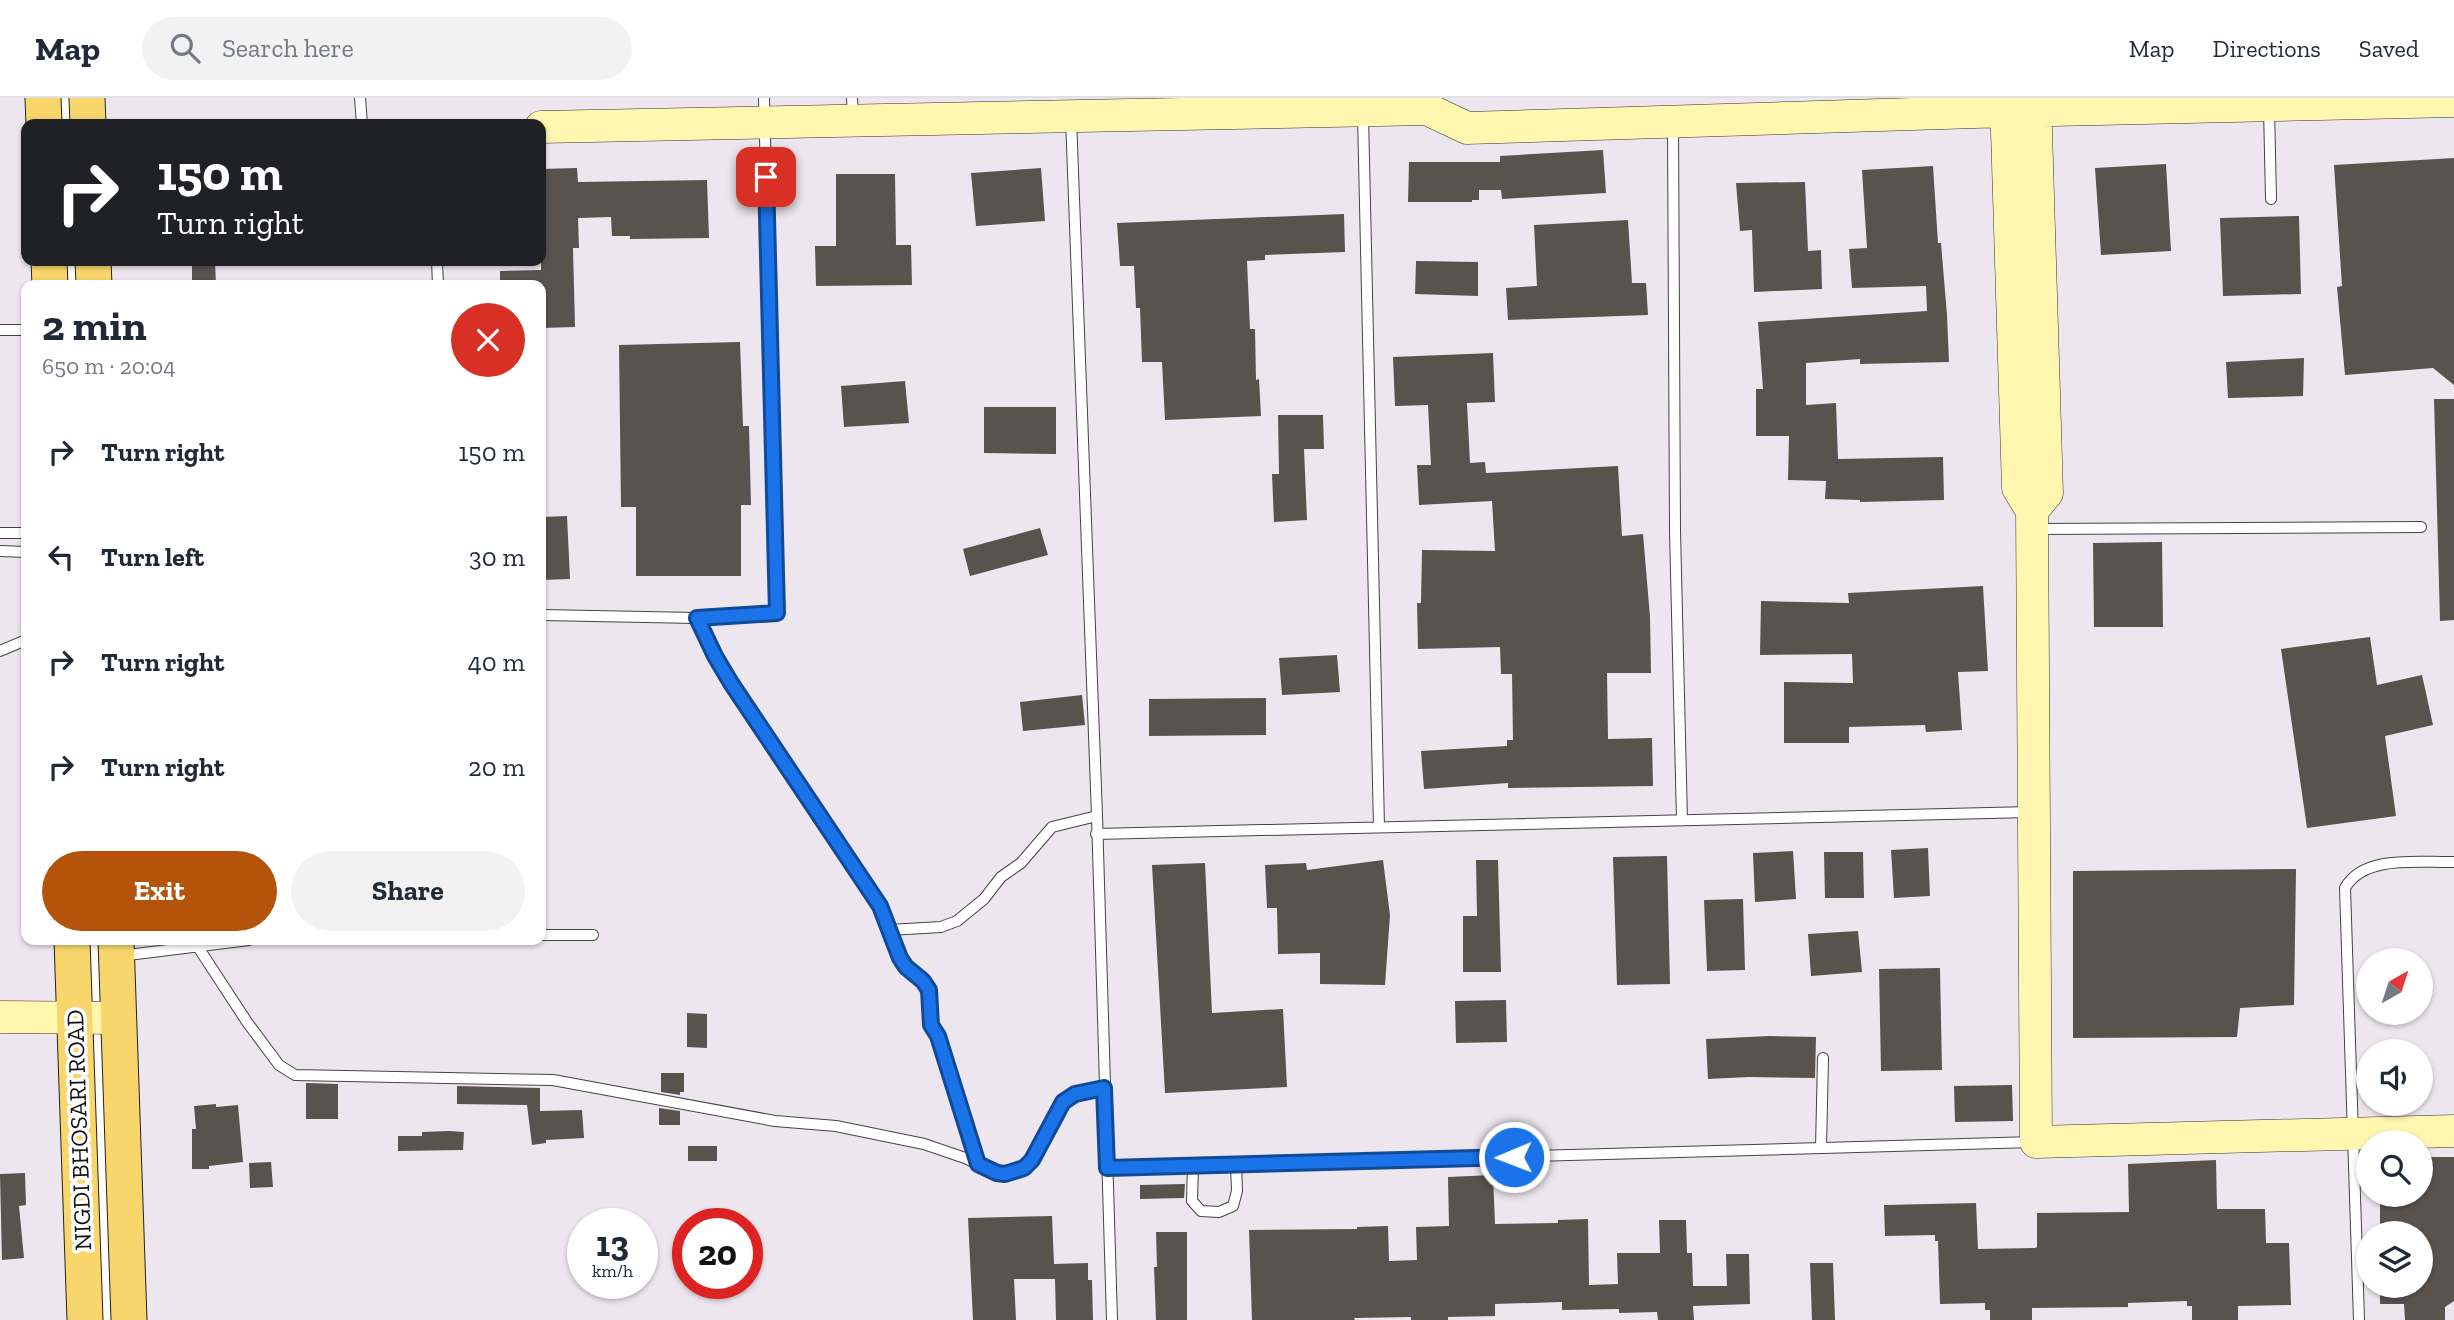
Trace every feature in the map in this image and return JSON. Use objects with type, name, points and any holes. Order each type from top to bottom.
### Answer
[{"type":"main road","points":[[43,98],[44,119]]},
{"type":"main road","points":[[87,98],[88,119]]},
{"type":"main road","name":"NIGDI BHOSARI ROAD","points":[[72,945],[85,1320]]},
{"type":"main road","name":"NIGDI BHOSARI ROAD","points":[[116,948],[129,1320]]},
{"type":"street","points":[[546,127],[764,110],[852,109],[1071,116],[1434,103],[1467,128],[2021,104],[2269,105],[2454,100]]},
{"type":"street","points":[[2021,104],[2047,493],[2032,520],[2036,1142],[2454,1131]]},
{"type":"street","points":[[0,1017],[119,1018]]},
{"type":"lane","points":[[360,98],[362,119]]},
{"type":"lane","points":[[1363,104],[1379,828]]},
{"type":"lane","points":[[2269,105],[2271,199]]},
{"type":"lane","points":[[546,615],[697,618],[777,613],[764,110]]},
{"type":"lane","points":[[1071,116],[1097,816],[1112,1320]]},
{"type":"lane","points":[[1673,121],[1675,518],[1682,820]]},
{"type":"lane","points":[[0,330],[21,330]]},
{"type":"lane","points":[[2032,520],[2420,527]]},
{"type":"lane","points":[[0,533],[21,533]]},
{"type":"lane","points":[[0,551],[21,552]]},
{"type":"lane","points":[[697,618],[715,656],[880,906],[906,967],[923,981],[929,990],[931,1025],[938,1036],[978,1164]]},
{"type":"lane","points":[[0,651],[21,642]]},
{"type":"lane","points":[[1096,834],[2034,811]]},
{"type":"lane","points":[[889,930],[942,926],[957,921],[984,899],[1001,877],[1021,863],[1052,827],[1097,816]]},
{"type":"lane","points":[[2359,1320],[2345,888],[2350,880],[2369,868],[2384,864],[2454,862]]},
{"type":"lane","points":[[546,935],[593,935]]},
{"type":"lane","points":[[116,948],[213,945]]},
{"type":"lane","points":[[198,947],[279,1065],[295,1075],[553,1080],[775,1121],[836,1126],[924,1144],[1005,1174],[1024,1168],[1032,1160],[1063,1102],[1075,1094],[1104,1088]]},
{"type":"lane","points":[[1821,1148],[1823,1058]]},
{"type":"lane","points":[[1107,1168],[2036,1142]]},
{"type":"lane","points":[[1193,1165],[1192,1201],[1201,1211],[1219,1212],[1233,1206],[1237,1191],[1236,1164]]},
{"type":"shaded area","points":[[0,98],[35,98],[36,119],[21,119],[21,266],[41,266],[42,280],[21,280],[21,945],[65,945],[78,1320],[0,1320]]},
{"type":"shaded area","points":[[92,98],[2454,98],[2454,1320],[138,1320],[124,945],[546,945],[546,280],[99,280],[98,266],[546,266],[546,119],[93,119]]},
{"type":"building","points":[[1603,150],[1606,193],[1502,199],[1501,190],[1479,190],[1479,200],[1472,202],[1408,202],[1409,162],[1500,162],[1500,156]]},
{"type":"building","points":[[2454,158],[2454,385],[2433,368],[2345,375],[2337,287],[2342,286],[2334,165]]},
{"type":"building","points":[[2166,164],[2171,251],[2101,255],[2095,168]]},
{"type":"building","points":[[1933,166],[1949,362],[1860,364],[1860,359],[1806,363],[1806,405],[1836,403],[1838,459],[1943,457],[1944,500],[1860,502],[1825,499],[1826,481],[1788,480],[1789,436],[1756,436],[1756,389],[1763,389],[1758,322],[1927,311],[1926,286],[1852,288],[1849,249],[1867,248],[1862,170]]},
{"type":"building","points":[[577,168],[578,182],[707,180],[709,238],[630,239],[630,236],[612,236],[611,217],[578,218],[579,248],[573,248],[575,327],[546,328],[546,280],[500,280],[500,271],[541,270],[541,266],[546,266],[546,169]]},
{"type":"building","points":[[1041,168],[1045,221],[976,226],[971,173]]},
{"type":"building","points":[[836,174],[895,174],[896,245],[911,245],[912,285],[816,286],[815,246],[836,246]]},
{"type":"building","points":[[1805,182],[1808,251],[1821,250],[1822,289],[1754,292],[1752,230],[1740,231],[1736,183]]},
{"type":"building","points":[[1344,214],[1345,252],[1265,255],[1265,260],[1247,261],[1250,329],[1255,329],[1256,380],[1259,379],[1261,416],[1165,420],[1162,362],[1142,362],[1140,308],[1136,308],[1134,266],[1120,266],[1117,223]]},
{"type":"building","points":[[2299,216],[2301,294],[2223,296],[2220,218]]},
{"type":"building","points":[[1628,220],[1632,283],[1646,283],[1648,315],[1508,320],[1506,288],[1537,286],[1534,225]]},
{"type":"building","points":[[1416,261],[1478,262],[1478,296],[1415,294]]},
{"type":"building","points":[[192,266],[215,266],[216,280],[192,280]]},
{"type":"building","points":[[740,342],[743,426],[749,426],[751,505],[741,505],[741,576],[636,576],[636,507],[621,507],[619,345]]},
{"type":"building","points":[[1493,353],[1495,402],[1467,403],[1470,463],[1485,462],[1486,473],[1618,466],[1622,536],[1643,534],[1650,617],[1651,673],[1607,673],[1608,739],[1652,738],[1653,786],[1508,788],[1508,783],[1424,789],[1421,751],[1507,746],[1507,740],[1513,740],[1512,674],[1501,674],[1500,647],[1418,649],[1417,603],[1421,603],[1422,550],[1495,551],[1492,501],[1419,505],[1417,465],[1431,465],[1428,405],[1395,406],[1393,357]]},
{"type":"building","points":[[2304,358],[2303,396],[2228,398],[2226,362]]},
{"type":"building","points":[[905,381],[909,423],[844,427],[841,386]]},
{"type":"building","points":[[2434,399],[2454,399],[2454,620],[2440,621]]},
{"type":"building","points":[[984,407],[1056,407],[1056,454],[984,453]]},
{"type":"building","points":[[1278,415],[1323,415],[1324,449],[1304,449],[1307,520],[1274,522],[1272,474],[1279,474]]},
{"type":"building","points":[[567,516],[570,579],[546,580],[546,517]]},
{"type":"building","points":[[1040,528],[1048,555],[970,576],[963,549]]},
{"type":"building","points":[[2162,542],[2163,627],[2094,627],[2093,543]]},
{"type":"building","points":[[1983,586],[1988,671],[1958,672],[1962,730],[1926,732],[1925,725],[1849,727],[1849,743],[1784,743],[1784,682],[1853,683],[1852,654],[1760,655],[1761,601],[1849,603],[1848,593]]},
{"type":"building","points":[[2370,637],[2377,685],[2422,675],[2433,725],[2385,736],[2396,816],[2307,828],[2281,649]]},
{"type":"building","points":[[1337,655],[1340,692],[1282,695],[1279,658]]},
{"type":"building","points":[[1082,695],[1085,725],[1023,731],[1020,702]]},
{"type":"building","points":[[1266,698],[1266,735],[1149,736],[1149,699]]},
{"type":"building","points":[[1928,848],[1930,896],[1894,898],[1891,850]]},
{"type":"building","points":[[1793,851],[1796,899],[1755,902],[1753,853]]},
{"type":"building","points":[[1824,852],[1863,852],[1864,898],[1825,898]]},
{"type":"building","points":[[1667,856],[1670,984],[1617,985],[1613,857]]},
{"type":"building","points":[[1383,860],[1390,915],[1385,985],[1320,984],[1320,953],[1278,954],[1277,908],[1267,908],[1265,865],[1306,863],[1307,870]]},
{"type":"building","points":[[1476,860],[1498,860],[1501,972],[1463,972],[1463,916],[1477,916]]},
{"type":"building","points":[[1205,863],[1212,1013],[1283,1009],[1287,1087],[1165,1093],[1152,865]]},
{"type":"building","points":[[2296,869],[2294,1005],[2240,1008],[2237,1037],[2073,1038],[2073,871]]},
{"type":"building","points":[[1743,899],[1745,970],[1707,971],[1704,900]]},
{"type":"building","points":[[1858,931],[1862,972],[1811,976],[1808,934]]},
{"type":"building","points":[[1940,968],[1942,1070],[1881,1071],[1879,969]]},
{"type":"building","points":[[1506,1000],[1507,1042],[1456,1043],[1455,1001]]},
{"type":"building","points":[[687,1013],[707,1014],[707,1048],[687,1047]]},
{"type":"building","points":[[1816,1037],[1815,1078],[1708,1079],[1706,1039]]},
{"type":"building","points":[[661,1073],[684,1073],[684,1092],[680,1092],[680,1095],[661,1092]]},
{"type":"building","points":[[306,1083],[338,1084],[338,1119],[306,1119]]},
{"type":"building","points":[[2012,1085],[2013,1121],[1955,1122],[1954,1086]]},
{"type":"building","points":[[457,1086],[540,1088],[540,1111],[582,1110],[584,1138],[546,1140],[546,1143],[532,1145],[527,1105],[457,1104]]},
{"type":"building","points":[[216,1104],[216,1107],[238,1105],[243,1162],[209,1166],[209,1169],[192,1169],[192,1129],[196,1129],[194,1106]]},
{"type":"building","points":[[659,1108],[680,1111],[680,1125],[659,1125]]},
{"type":"building","points":[[422,1132],[464,1132],[463,1150],[398,1151],[398,1136],[422,1136]]},
{"type":"building","points":[[688,1146],[717,1146],[717,1161],[688,1161]]},
{"type":"building","points":[[2433,1157],[2454,1157],[2454,1301],[2445,1307],[2445,1320],[2405,1320],[2404,1304],[2380,1304],[2380,1298],[2433,1298],[2433,1221],[2380,1221],[2380,1207],[2433,1207]]},
{"type":"building","points":[[2216,1160],[2217,1209],[2265,1209],[2266,1243],[2289,1243],[2291,1305],[2238,1306],[2238,1320],[2192,1320],[2192,1306],[2187,1306],[2187,1301],[2128,1303],[2128,1307],[2032,1308],[2032,1320],[1990,1320],[1990,1310],[1985,1310],[1985,1303],[1940,1304],[1938,1241],[1935,1241],[1935,1235],[1885,1236],[1884,1205],[1976,1203],[1978,1249],[2035,1248],[2037,1213],[2129,1212],[2128,1164]]},
{"type":"building","points":[[271,1162],[273,1187],[250,1188],[249,1163]]},
{"type":"building","points":[[25,1173],[26,1205],[19,1206],[24,1258],[2,1260],[0,1174]]},
{"type":"building","points":[[1493,1175],[1495,1224],[1558,1223],[1558,1220],[1588,1219],[1589,1285],[1618,1284],[1617,1253],[1660,1253],[1659,1220],[1686,1220],[1687,1253],[1692,1253],[1693,1286],[1727,1286],[1726,1254],[1749,1254],[1750,1304],[1693,1306],[1694,1320],[1658,1320],[1657,1312],[1619,1313],[1619,1309],[1562,1310],[1562,1302],[1495,1304],[1495,1316],[1448,1317],[1448,1320],[1411,1320],[1411,1317],[1252,1320],[1249,1230],[1357,1229],[1388,1226],[1389,1261],[1417,1260],[1416,1227],[1449,1226],[1448,1177]]},
{"type":"building","points":[[1185,1184],[1184,1198],[1140,1199],[1140,1185]]},
{"type":"building","points":[[1052,1216],[1054,1264],[1088,1263],[1088,1280],[1092,1280],[1093,1320],[1056,1320],[1055,1279],[1014,1279],[1016,1320],[973,1320],[968,1218]]},
{"type":"building","points":[[1156,1232],[1187,1232],[1187,1320],[1156,1320]]},
{"type":"building","points":[[1810,1263],[1833,1263],[1835,1320],[1812,1320]]},
{"type":"route","points":[[766,177],[777,613],[697,618],[731,683],[880,906],[900,958],[929,990],[931,1025],[938,1036],[978,1164],[1005,1174],[1024,1168],[1032,1160],[1063,1102],[1075,1094],[1104,1088],[1107,1168],[1514,1157]]}]
